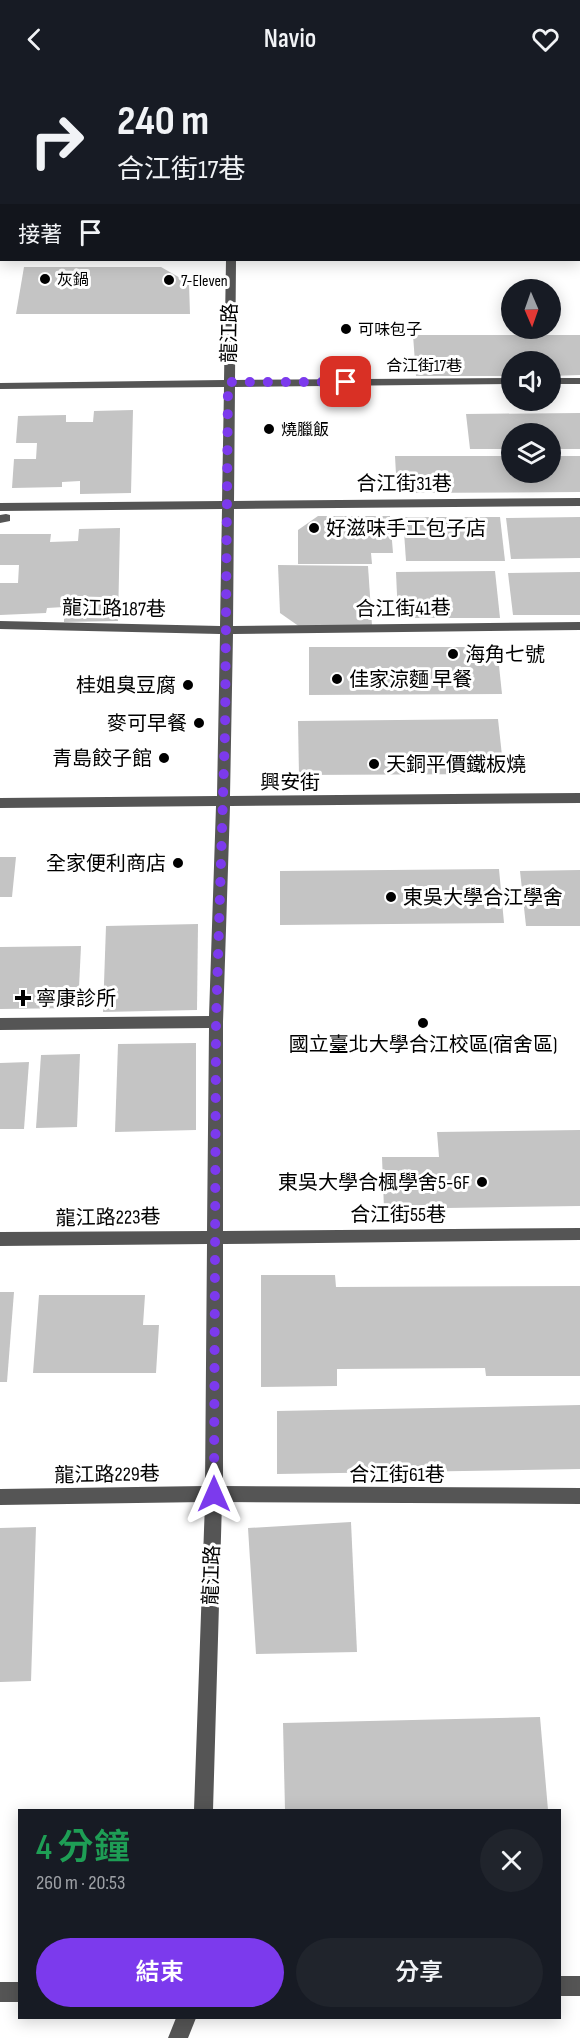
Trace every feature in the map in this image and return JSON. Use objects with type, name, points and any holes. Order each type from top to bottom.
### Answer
[{"type":"street","name":"龍江路","points":[[203,1809],[214,1494],[216,1022],[227,630],[231,261]]},
{"type":"street","name":"合江街17巷","points":[[0,386],[501,381]]},
{"type":"street","points":[[561,381],[580,381]]},
{"type":"street","name":"合江街31巷","points":[[2,515],[228,504],[580,502]]},
{"type":"street","name":"龍江路187巷","points":[[0,626],[227,630]]},
{"type":"street","name":"合江街41巷","points":[[227,630],[580,626]]},
{"type":"street","name":"興安街","points":[[0,803],[580,798]]},
{"type":"street","points":[[0,1024],[216,1022]]},
{"type":"street","name":"合江街55巷","points":[[216,1236],[580,1234]]},
{"type":"street","name":"龍江路223巷","points":[[0,1239],[216,1236]]},
{"type":"street","name":"合江街61巷","points":[[214,1494],[580,1496]]},
{"type":"street","name":"龍江路229巷","points":[[0,1497],[214,1494]]},
{"type":"street","points":[[561,1986],[580,1986]]},
{"type":"street","points":[[0,1992],[18,1992]]},
{"type":"street","points":[[178,2038],[186,2019]]},
{"type":"building","points":[[24,267],[161,267],[189,283],[190,314],[16,314]]},
{"type":"building","points":[[413,335],[501,335],[501,339],[561,339],[561,335],[580,335],[580,375],[561,376],[561,351],[501,351],[501,376],[416,376]]},
{"type":"building","points":[[133,410],[131,493],[80,494],[80,481],[62,482],[62,487],[12,488],[14,459],[36,459],[37,443],[16,443],[18,416],[66,415],[66,422],[93,422],[94,411]]},
{"type":"building","points":[[580,413],[580,449],[561,449],[561,423],[501,423],[501,449],[470,449],[466,414]]},
{"type":"building","points":[[395,456],[501,456],[501,483],[561,483],[561,456],[580,456],[580,492],[397,493]]},
{"type":"building","points":[[318,516],[390,516],[393,553],[371,553],[372,564],[298,564],[298,530]]},
{"type":"building","points":[[403,517],[500,517],[505,561],[406,561]]},
{"type":"building","points":[[580,517],[580,558],[511,559],[506,518]]},
{"type":"building","points":[[120,528],[118,621],[64,622],[64,607],[47,608],[46,613],[0,615],[0,583],[18,583],[19,565],[0,565],[0,534],[51,534],[50,542],[78,541],[79,529]]},
{"type":"building","points":[[278,565],[368,566],[372,626],[300,627],[280,613]]},
{"type":"building","points":[[495,571],[500,618],[398,618],[396,572]]},
{"type":"building","points":[[580,572],[580,615],[513,615],[508,573]]},
{"type":"building","points":[[309,647],[497,647],[502,694],[309,695]]},
{"type":"building","points":[[498,719],[504,774],[299,775],[298,721]]},
{"type":"building","points":[[0,857],[16,857],[12,897],[0,897]]},
{"type":"building","name":"東吳大學合江學舍","points":[[499,869],[504,923],[280,925],[280,871]]},
{"type":"building","points":[[580,870],[580,926],[526,926],[520,871]]},
{"type":"building","points":[[198,924],[197,1010],[103,1012],[106,926]]},
{"type":"building","points":[[81,946],[78,1008],[0,1009],[0,947]]},
{"type":"building","points":[[196,1043],[196,1130],[115,1132],[118,1044]]},
{"type":"building","points":[[80,1054],[77,1127],[36,1128],[41,1055]]},
{"type":"building","points":[[29,1062],[24,1129],[0,1129],[0,1063]]},
{"type":"building","name":"東吳大學合楓學舍5-6F","points":[[580,1130],[580,1206],[384,1209],[382,1157],[439,1157],[437,1132]]},
{"type":"building","points":[[261,1275],[335,1275],[336,1287],[580,1286],[580,1376],[486,1376],[485,1368],[337,1369],[337,1386],[261,1387]]},
{"type":"building","points":[[0,1292],[14,1292],[7,1382],[0,1382]]},
{"type":"building","points":[[39,1295],[145,1295],[143,1325],[159,1325],[156,1373],[33,1373]]},
{"type":"building","points":[[580,1405],[580,1469],[277,1474],[277,1411]]},
{"type":"building","points":[[351,1522],[357,1652],[256,1654],[248,1528]]},
{"type":"building","points":[[36,1527],[31,1681],[0,1682],[0,1528]]},
{"type":"building","points":[[540,1717],[548,1809],[285,1809],[283,1723]]},
{"type":"place","name":"灰鍋","points":[[45,279]]},
{"type":"place","name":"7-Eleven","points":[[169,280]]},
{"type":"place","name":"可味包子","points":[[346,329]]},
{"type":"place","name":"燒臘飯","points":[[269,429]]},
{"type":"place","name":"好滋味手工包子店","points":[[314,528]]},
{"type":"place","name":"海角七號","points":[[453,654]]},
{"type":"place","name":"佳家涼麵 早餐","points":[[337,679]]},
{"type":"place","name":"桂姐臭豆腐","points":[[188,685]]},
{"type":"place","name":"麥可早餐","points":[[199,723]]},
{"type":"place","name":"青島餃子館","points":[[164,758]]},
{"type":"place","name":"天銅平價鐵板燒","points":[[374,764]]},
{"type":"place","name":"全家便利商店","points":[[178,863]]},
{"type":"place","name":"東吳大學合江學舍","points":[[391,897]]},
{"type":"place","name":"寧康診所","points":[[23,998]]},
{"type":"place","name":"國立臺北大學合江校區(宿舍區)","points":[[423,1023]]},
{"type":"place","name":"東吳大學合楓學舍5-6F","points":[[482,1182]]},
{"type":"route","points":[[214,1494],[216,1022],[228,609],[228,382],[346,382]]}]
